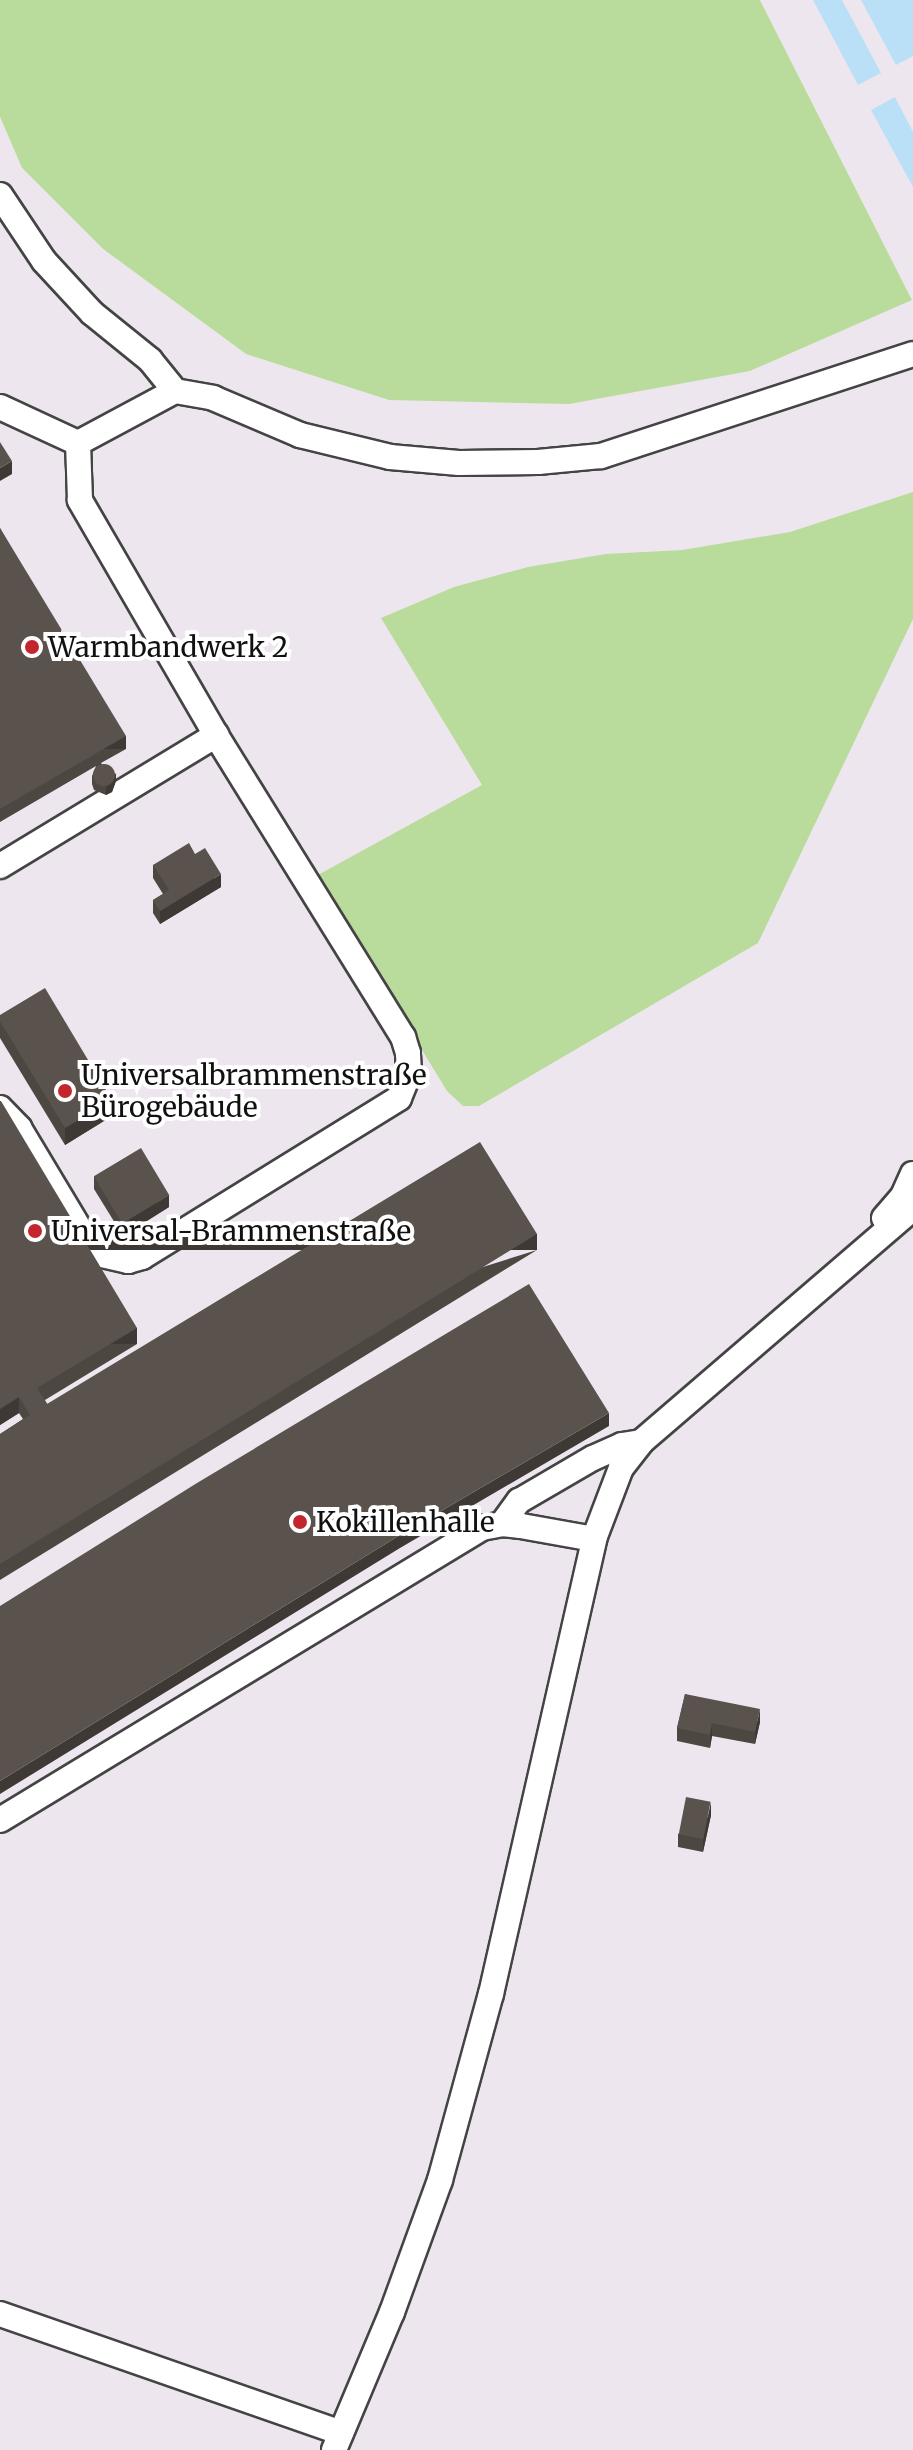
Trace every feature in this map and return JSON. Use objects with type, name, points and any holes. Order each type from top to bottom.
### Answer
[{"type":"lane","points":[[0,195],[44,261],[92,313],[150,360],[175,391]]},
{"type":"lane","points":[[78,443],[175,391],[213,398],[255,419],[345,448],[390,457],[498,464],[601,456],[913,354]]},
{"type":"lane","points":[[0,407],[78,443]]},
{"type":"lane","points":[[0,1108],[19,1128],[88,1243],[102,1255],[128,1261],[142,1257],[399,1098],[409,1073],[403,1037],[216,735],[80,500],[78,443]]},
{"type":"lane","points":[[0,866],[216,735]]},
{"type":"lane","points":[[840,1272],[903,1196],[913,1174]]},
{"type":"lane","points":[[0,2314],[337,2441],[392,2312],[440,2180],[491,1994],[594,1539],[621,1468],[641,1442],[913,1208]]},
{"type":"lane","points":[[502,1524],[519,1501],[593,1458],[622,1445],[641,1442]]},
{"type":"lane","points":[[0,1820],[482,1528],[502,1524],[594,1539]]},
{"type":"shaded area","points":[[760,0],[913,0],[913,2450],[0,2450],[0,117],[22,168],[103,249],[246,354],[912,300]]},
{"type":"green space","points":[[0,0],[760,0],[912,300],[750,371],[569,404],[389,400],[246,354],[103,249],[22,168],[0,117]]},
{"type":"green space","points":[[913,492],[913,619],[758,943],[479,1106],[463,1106],[447,1091],[316,876],[482,785],[381,618],[454,587],[528,567],[606,554],[682,550],[790,532]]},
{"type":"water","points":[[813,0],[842,0],[881,73],[858,85]]},
{"type":"water","points":[[861,0],[913,0],[913,56],[896,65]]},
{"type":"water","points":[[895,97],[913,132],[913,187],[871,110]]},
{"type":"building","points":[[0,442],[12,461],[0,468]]},
{"type":"building","name":"Warmbandwerk 2","points":[[0,528],[126,736],[0,809]]},
{"type":"building","points":[[100,764],[108,764],[115,775],[108,786],[100,786],[93,779],[93,771]]},
{"type":"building","points":[[189,843],[195,854],[205,848],[221,874],[160,911],[153,900],[169,890],[153,865]]},
{"type":"building","name":"Universalbrammenstraße Bürogebäude","points":[[45,988],[112,1100],[65,1128],[0,1021],[0,1015]]},
{"type":"building","points":[[0,1101],[137,1328],[37,1388],[47,1404],[480,1142],[537,1234],[0,1564],[0,1434],[30,1415],[19,1397],[0,1409]]},
{"type":"building","points":[[141,1148],[169,1195],[122,1223],[94,1176]]},
{"type":"building","name":"Kokillenhalle","points":[[529,1284],[609,1413],[400,1535],[0,1781],[0,1606],[197,1483]]},
{"type":"building","points":[[685,1694],[760,1709],[755,1732],[712,1723],[710,1735],[677,1728]]},
{"type":"building","points":[[686,1797],[711,1802],[703,1839],[679,1834]]},
{"type":"place","name":"Warmbandwerk 2","points":[[32,647]]},
{"type":"place","name":"Universalbrammenstraße Bürogebäude","points":[[65,1091]]},
{"type":"place","name":"Universal-Brammenstraße","points":[[35,1231]]},
{"type":"place","name":"Kokillenhalle","points":[[300,1522]]}]
